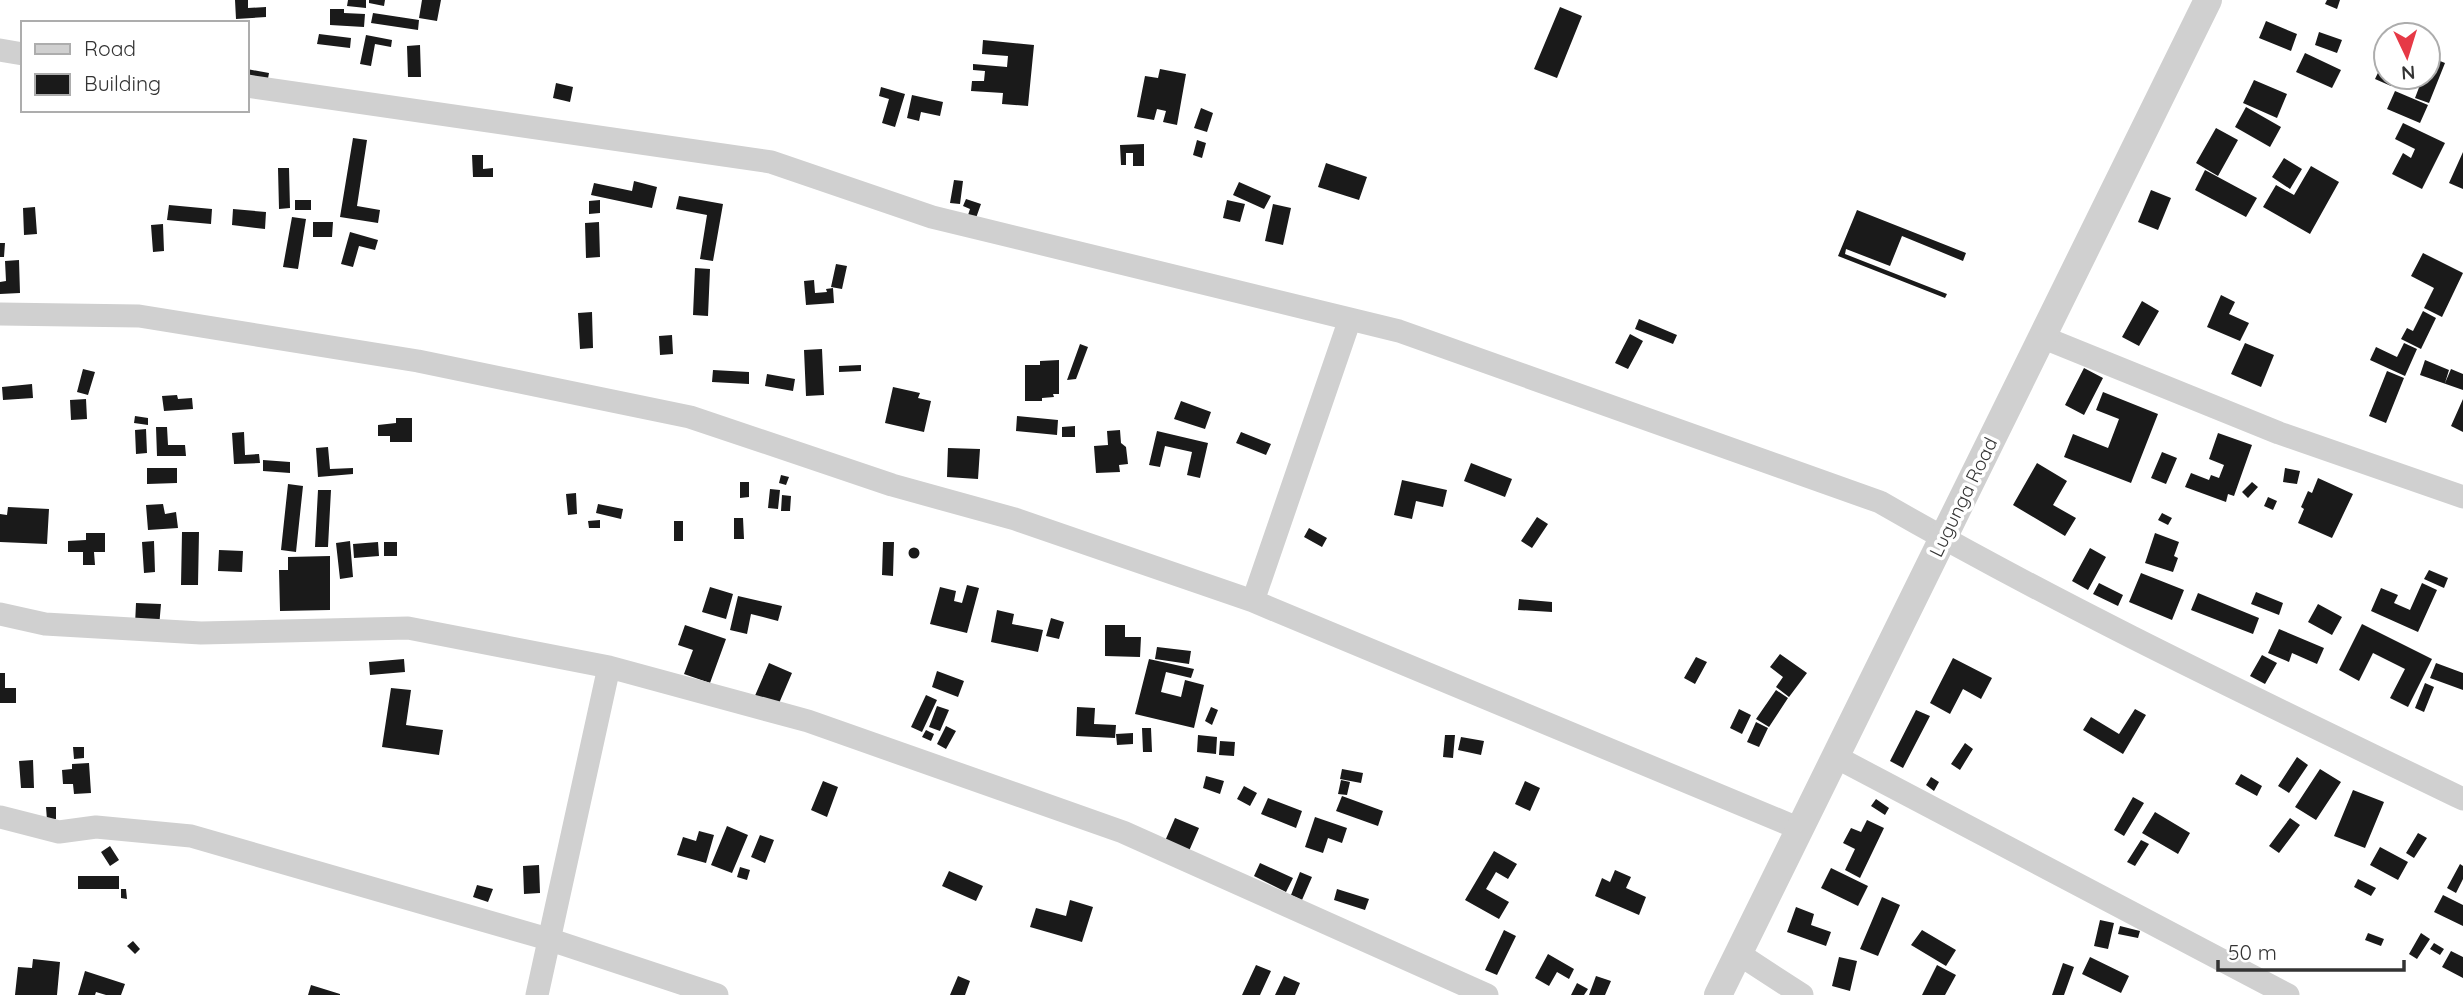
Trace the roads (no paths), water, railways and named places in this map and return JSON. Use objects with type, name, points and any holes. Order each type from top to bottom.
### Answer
[{"type":"street","name":"Lugunga Road","points":[[1718,995],[2208,0]]},
{"type":"street","points":[[0,51],[21,54]]},
{"type":"street","points":[[248,86],[771,162],[932,217],[1399,331],[1880,502],[1943,538],[2236,689],[2463,799]]},
{"type":"street","points":[[0,314],[139,316],[418,361],[690,417],[892,485],[1015,519],[1253,601],[1800,829]]},
{"type":"street","points":[[1253,601],[1350,319]]},
{"type":"street","points":[[2042,337],[2279,433],[2463,497]]},
{"type":"street","points":[[0,614],[45,624],[201,633],[408,628],[609,667],[808,721],[1123,832],[1487,995]]},
{"type":"street","points":[[537,995],[609,667]]},
{"type":"street","points":[[1836,757],[2288,995]]},
{"type":"street","points":[[0,817],[58,832],[96,827],[191,835],[548,939],[717,995]]},
{"type":"street","points":[[1739,954],[1802,995]]}]
